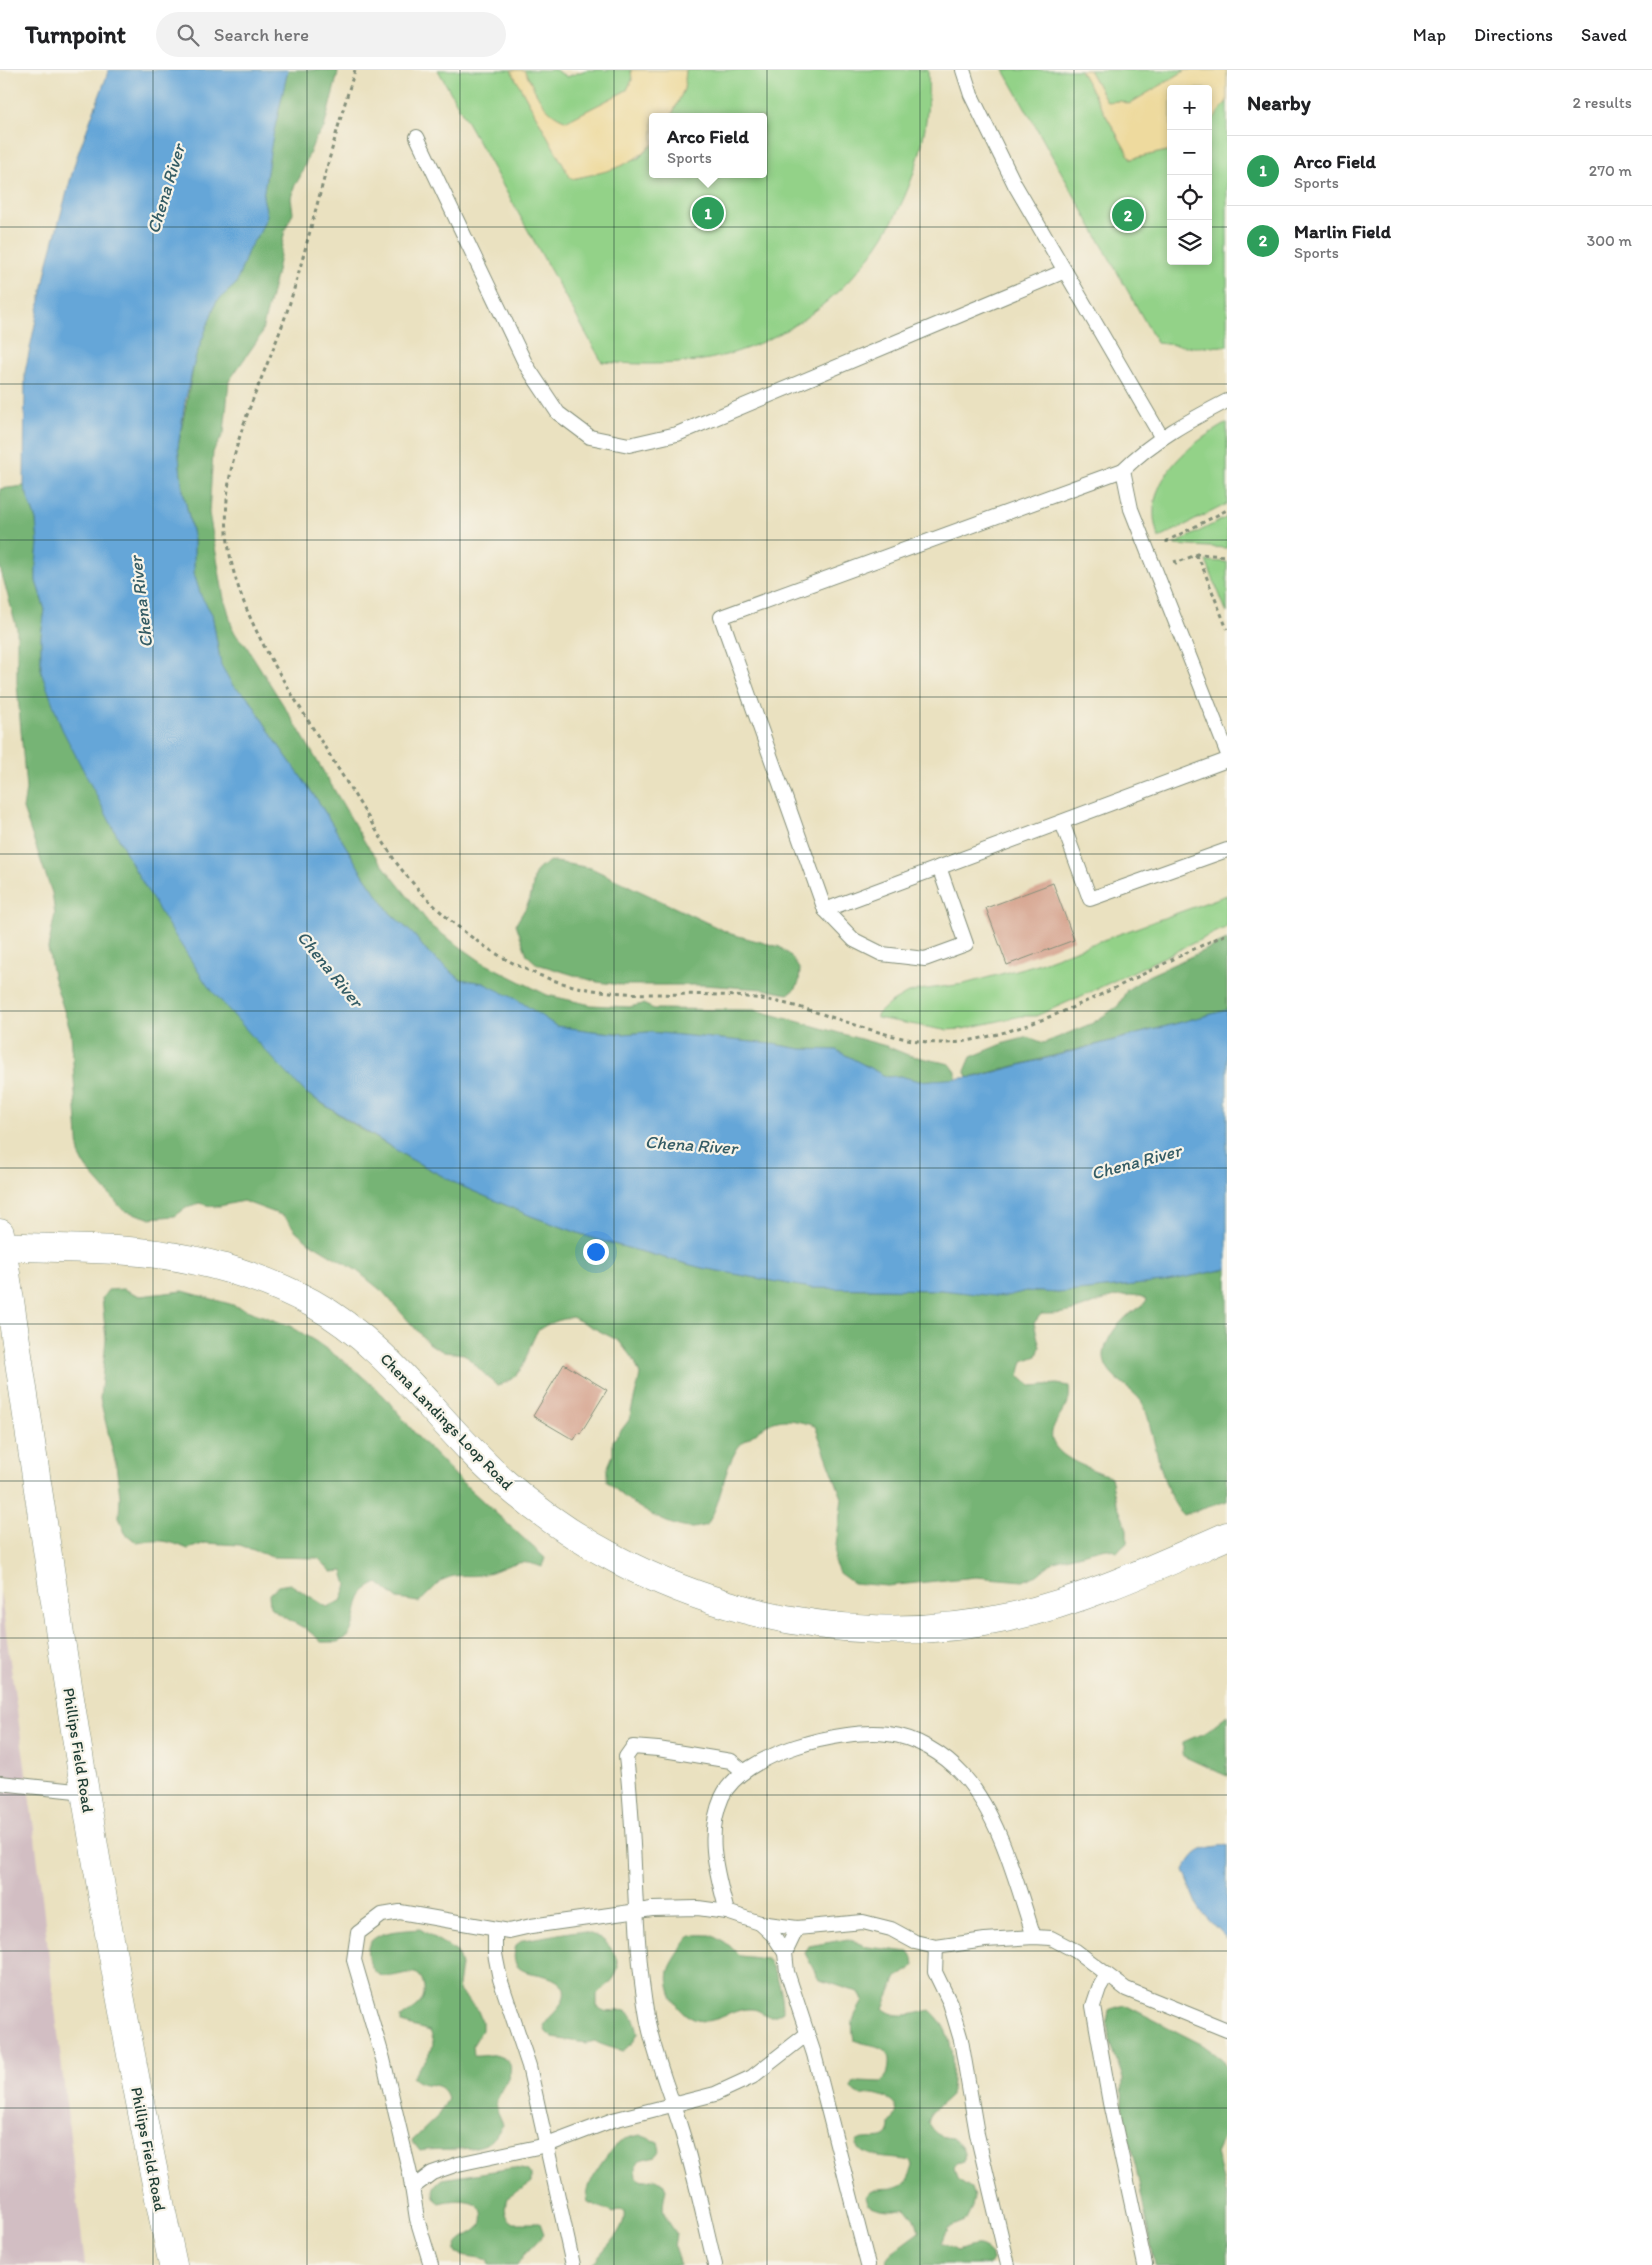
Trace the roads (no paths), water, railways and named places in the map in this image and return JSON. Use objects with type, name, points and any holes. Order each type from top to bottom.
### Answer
[{"type":"street","name":"Chena Landings Loop Road","points":[[1,1242],[118,1250],[190,1260],[238,1272],[313,1304],[354,1330],[382,1354],[485,1464],[507,1485],[556,1522],[615,1559],[652,1577],[748,1611],[819,1625],[855,1628],[936,1628],[976,1624],[1012,1617],[1090,1594],[1227,1536]]},
{"type":"street","name":"Phillips Field Road","points":[[1,1242],[85,1792],[126,2034],[173,2265]]},
{"type":"lane","points":[[963,70],[971,95],[1015,185],[1162,438]]},
{"type":"lane","points":[[417,137],[526,365],[558,413],[590,437],[630,445],[677,434],[1065,271]]},
{"type":"lane","points":[[938,867],[966,944],[924,959],[882,954],[854,940],[825,910],[721,618],[1123,470],[1137,456],[1162,438],[1227,401]]},
{"type":"lane","points":[[1123,470],[1131,509],[1225,743]]},
{"type":"lane","points":[[825,910],[1227,760]]},
{"type":"lane","points":[[1062,822],[1090,899],[1227,850]]},
{"type":"lane","points":[[727,1912],[714,1865],[713,1826],[723,1796],[743,1771],[778,1754],[825,1738],[857,1733],[888,1734],[916,1741],[938,1754],[963,1775],[985,1807],[1006,1850],[1034,1937]]},
{"type":"lane","points":[[715,2265],[681,2129],[664,2082],[647,2018],[636,1911],[630,1791],[626,1757],[633,1747],[658,1749],[731,1761],[743,1771]]},
{"type":"lane","points":[[0,1784],[85,1792]]},
{"type":"lane","points":[[431,2265],[417,2219],[412,2188],[383,2059],[354,1960],[358,1933],[382,1916],[400,1912],[509,1931],[636,1911],[698,1908],[727,1912],[760,1922],[798,1928],[863,1922],[891,1929],[915,1942],[936,1947],[985,1940],[1034,1937],[1051,1938],[1076,1951],[1106,1976],[1147,2000],[1227,2030]]},
{"type":"lane","points":[[760,1922],[774,1936],[785,1953],[787,1972],[836,2135],[868,2265]]},
{"type":"lane","points":[[785,1953],[798,1928]]},
{"type":"lane","points":[[495,1929],[495,1954],[500,1980],[529,2066],[573,2265]]},
{"type":"lane","points":[[936,1947],[935,1972],[950,2003],[960,2040],[977,2134],[1008,2265]]},
{"type":"lane","points":[[1106,1976],[1099,1988],[1093,2006],[1110,2102],[1145,2265]]},
{"type":"lane","points":[[412,2188],[432,2173],[458,2164],[547,2145],[613,2120],[715,2094],[752,2077],[807,2034]]},
{"type":"water","name":"Chena River","points":[[109,70],[288,70],[272,140],[263,197],[267,215],[260,232],[249,248],[236,284],[216,302],[195,359],[185,402],[178,447],[182,486],[194,540],[194,574],[201,596],[212,614],[221,665],[233,686],[249,698],[274,739],[318,801],[364,876],[390,913],[414,935],[427,952],[460,979],[483,983],[518,1000],[556,1026],[624,1034],[649,1032],[772,1044],[801,1049],[836,1050],[887,1077],[900,1076],[919,1081],[976,1077],[1227,1010],[1227,1269],[1162,1282],[1058,1293],[1026,1291],[1003,1297],[941,1290],[811,1288],[702,1268],[595,1239],[531,1216],[459,1185],[407,1157],[306,1093],[259,1044],[207,985],[134,868],[62,729],[41,671],[41,636],[45,610],[36,581],[38,544],[36,520],[24,486],[25,372],[49,258],[76,159]]},
{"type":"water","points":[[1227,1845],[1227,1939],[1200,1911],[1184,1871],[1196,1853],[1206,1848]]},
{"type":"place","name":"Arco Field","points":[[708,213]]},
{"type":"place","name":"Marlin Field","points":[[1128,215]]}]
